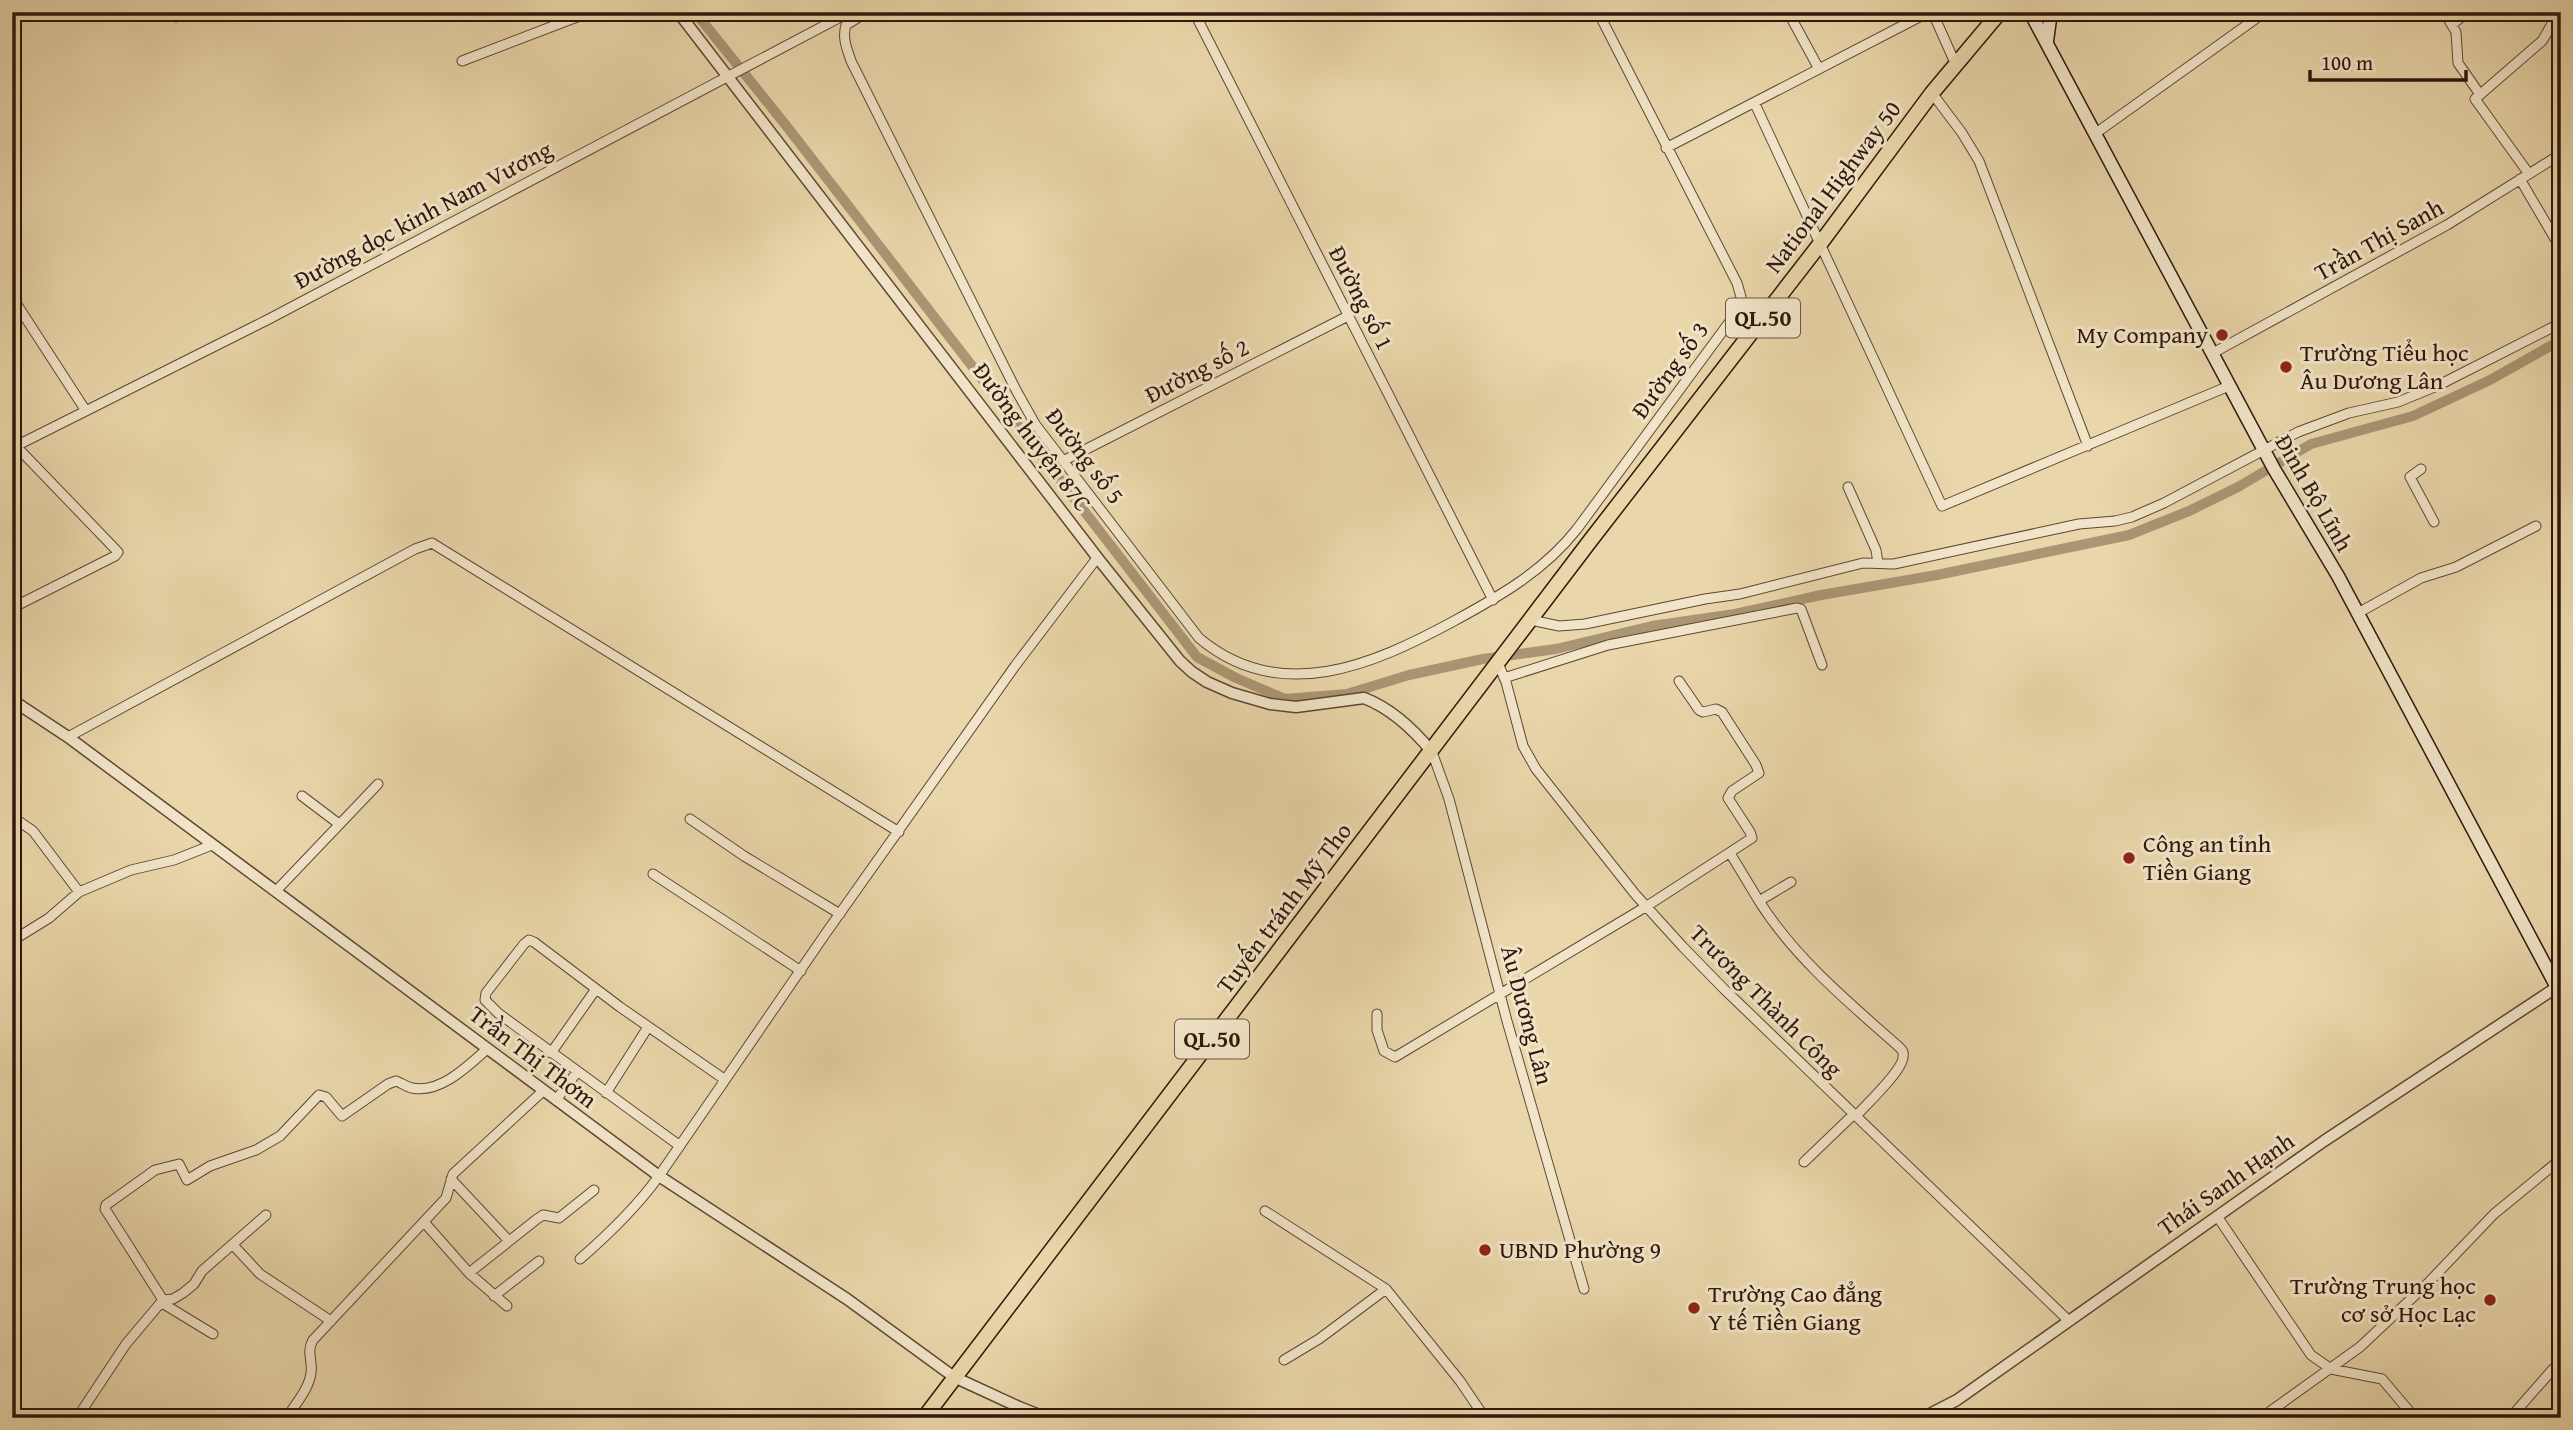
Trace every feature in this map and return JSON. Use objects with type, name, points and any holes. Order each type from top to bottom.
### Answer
[{"type":"highway","name":"National Highway 50","points":[[1529,623],[1820,244],[1932,93],[2000,12]]},
{"type":"highway","name":"Tuyến tránh Mỹ Tho","points":[[924,1418],[1529,623]]},
{"type":"main road","name":"Đinh Bộ Lĩnh","points":[[2030,12],[2172,281],[2274,469],[2358,613],[2559,991]]},
{"type":"main road","points":[[2047,41],[2051,12]]},
{"type":"street","points":[[462,61],[590,12]]},
{"type":"street","name":"Đường huyện 87C","points":[[678,12],[732,73],[1097,558],[1192,673],[1244,698],[1284,707],[1364,698],[1374,702],[1415,733],[1432,752]]},
{"type":"street","name":"Đường dọc kinh Nam Vương","points":[[14,447],[268,319],[850,12]]},
{"type":"street","name":"Đường số 5","points":[[867,12],[846,25],[844,33],[851,61],[1016,390],[1035,424],[1199,638],[1226,657],[1246,666],[1307,674],[1357,666],[1413,643],[1493,600]]},
{"type":"street","name":"Đường số 1","points":[[1194,12],[1493,600]]},
{"type":"street","name":"Đường số 3","points":[[1493,600],[1533,574],[1561,550],[1739,309],[1741,296],[1598,12]]},
{"type":"street","points":[[1788,12],[1819,69]]},
{"type":"street","points":[[2096,133],[2265,12]]},
{"type":"street","points":[[2444,12],[2456,32],[2458,63],[2479,93]]},
{"type":"street","points":[[2453,24],[2466,12]]},
{"type":"street","points":[[1666,148],[1927,13],[1934,18],[1956,65]]},
{"type":"street","points":[[2529,174],[2476,104],[2475,99],[2542,41],[2552,19],[2561,13]]},
{"type":"street","points":[[1932,93],[1979,161],[2088,446]]},
{"type":"street","points":[[1755,104],[1942,506],[2230,386]]},
{"type":"street","name":"Trần Thị Sanh","points":[[2213,354],[2424,238],[2561,155]]},
{"type":"street","points":[[2520,179],[2561,248]]},
{"type":"street","points":[[12,297],[86,411]]},
{"type":"street","name":"Đường số 2","points":[[1063,461],[1348,316]]},
{"type":"street","points":[[1529,623],[1559,626],[1585,624],[1705,599],[1730,597],[1863,563],[1894,564],[2079,524],[2115,521],[2164,503],[2326,420],[2378,408],[2437,386],[2561,323]]},
{"type":"street","points":[[1704,356],[1723,370]]},
{"type":"street","points":[[12,608],[115,556],[118,552],[14,447]]},
{"type":"street","points":[[2421,469],[2410,477],[2434,523]]},
{"type":"street","points":[[1848,487],[1878,553],[1878,563]]},
{"type":"street","points":[[2358,613],[2421,578],[2456,567],[2536,526]]},
{"type":"street","points":[[1577,529],[1590,541]]},
{"type":"street","points":[[68,737],[415,549],[432,543],[899,832]]},
{"type":"street","points":[[580,1259],[618,1226],[661,1173],[724,1079],[1015,666],[1097,558]]},
{"type":"street","points":[[1504,678],[1608,645],[1797,608],[1801,609],[1805,617],[1822,665]]},
{"type":"street","name":"Trương Thành Công","points":[[1499,661],[1527,755],[1647,906],[1683,947],[2069,1321]]},
{"type":"street","points":[[1377,1014],[1377,1030],[1384,1051],[1395,1057],[1501,996],[1752,838],[1728,798],[1759,773],[1721,712],[1716,709],[1703,712],[1699,710],[1679,681]]},
{"type":"street","name":"Trần Thị Thơm","points":[[12,700],[68,737],[543,1091],[558,1098],[661,1173],[847,1299],[954,1377],[1019,1408],[1047,1418]]},
{"type":"street","name":"Âu Dương Lân","points":[[1432,752],[1449,799],[1501,996],[1584,1289]]},
{"type":"street","points":[[276,891],[378,784]]},
{"type":"street","points":[[302,796],[339,824]]},
{"type":"street","points":[[690,820],[840,914]]},
{"type":"street","points":[[12,823],[20,822],[33,831],[79,892]]},
{"type":"street","points":[[12,941],[49,918],[79,892],[131,870],[174,860],[212,845]]},
{"type":"street","points":[[1730,853],[1778,931],[1845,999],[1902,1051],[1903,1060],[1887,1082],[1804,1163]]},
{"type":"street","points":[[653,874],[801,971]]},
{"type":"street","points":[[1759,901],[1791,881]]},
{"type":"street","points":[[680,1146],[575,1074],[490,1007],[485,1000],[490,988],[529,940],[724,1079]]},
{"type":"street","points":[[551,1053],[596,989]]},
{"type":"street","name":"Thái Sanh Hạnh","points":[[1922,1418],[1948,1413],[2069,1321],[2324,1141],[2559,991]]},
{"type":"street","points":[[606,1093],[648,1027]]},
{"type":"street","points":[[213,1334],[162,1302],[105,1209],[106,1205],[162,1167],[178,1164],[187,1180],[210,1166],[256,1150],[280,1136],[319,1095],[326,1097],[342,1116],[396,1081],[409,1088],[431,1087],[460,1073],[487,1049]]},
{"type":"street","points":[[558,1098],[575,1074]]},
{"type":"street","points":[[287,1418],[309,1381],[312,1369],[309,1346],[446,1198],[453,1174],[543,1091]]},
{"type":"street","points":[[2261,1418],[2381,1328],[2500,1209],[2561,1159]]},
{"type":"street","points":[[451,1179],[509,1241]]},
{"type":"street","points":[[469,1273],[543,1215],[559,1218],[594,1190]]},
{"type":"street","points":[[1265,1211],[1386,1289],[1460,1381],[1485,1418]]},
{"type":"street","points":[[77,1418],[127,1344],[162,1302],[173,1299],[194,1284],[202,1271],[266,1215]]},
{"type":"street","points":[[2217,1216],[2306,1349],[2331,1368],[2382,1379],[2415,1418]]},
{"type":"street","points":[[424,1222],[469,1273],[507,1306]]},
{"type":"street","points":[[233,1246],[260,1274],[331,1321]]},
{"type":"street","points":[[494,1296],[539,1261]]},
{"type":"street","points":[[1284,1360],[1319,1339],[1386,1289]]},
{"type":"street","points":[[2510,1418],[2553,1369]]},
{"type":"street","points":[[2273,1408],[2281,1418]]},
{"type":"waterway","points":[[695,12],[788,128],[1197,657],[1236,678],[1285,699],[1347,694],[1409,675],[1483,659],[1556,649],[1652,626],[1735,614],[2129,535],[2189,511],[2238,487],[2311,444],[2413,416],[2490,380],[2561,340]]},
{"type":"place","name":"My Company","points":[[2222,335]]},
{"type":"place","name":"Trường Tiểu học Âu Dương Lân","points":[[2286,367]]},
{"type":"place","name":"Công an tỉnh Tiền Giang","points":[[2129,858]]},
{"type":"place","name":"UBND Phường 9","points":[[1485,1250]]},
{"type":"place","name":"Trường Trung học cơ sở Học Lạc","points":[[2490,1300]]},
{"type":"place","name":"Trường Cao đẳng Y tế Tiền Giang","points":[[1694,1308]]}]
